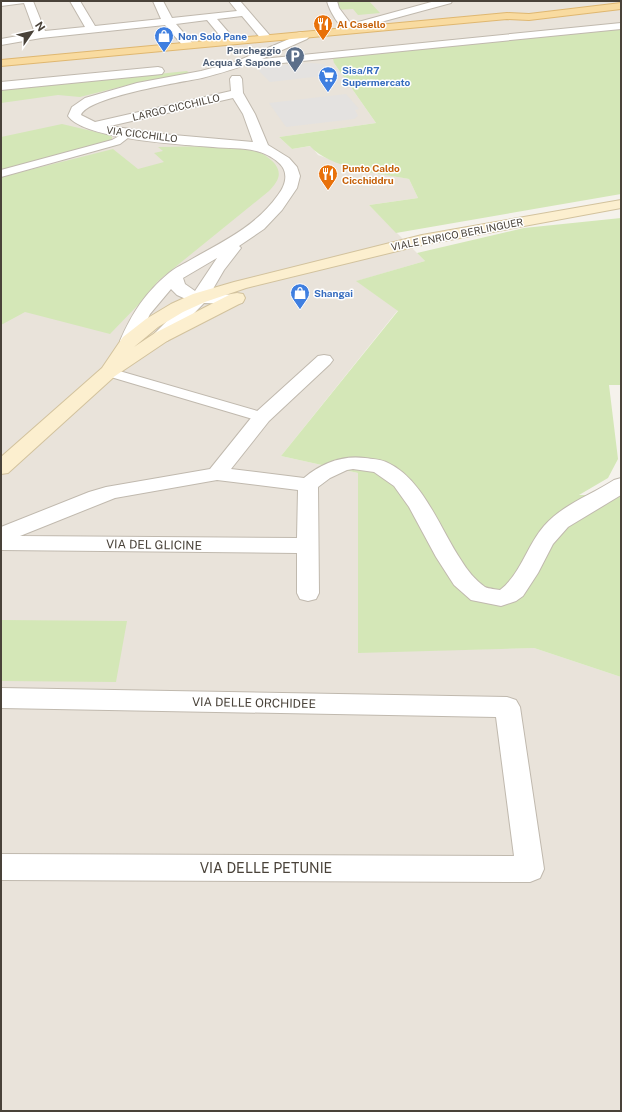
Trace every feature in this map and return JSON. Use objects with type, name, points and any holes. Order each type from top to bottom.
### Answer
[{"type":"main road","points":[[507,16],[523,12],[611,1]]},
{"type":"main road","points":[[5,61],[301,35],[349,29],[507,16],[529,16],[621,6]]},
{"type":"main road","name":"VIALE ENRICO BERLINGUER","points":[[295,273],[422,240],[621,204]]},
{"type":"main road","points":[[109,372],[129,341],[177,308],[199,298],[240,285],[295,273]]},
{"type":"main road","points":[[1,468],[109,372],[161,337],[236,298],[295,273]]},
{"type":"street","points":[[1,3],[21,1]]},
{"type":"street","points":[[28,1],[41,35]]},
{"type":"street","points":[[75,1],[92,29]]},
{"type":"street","points":[[158,1],[166,16],[188,45]]},
{"type":"street","points":[[332,1],[334,8],[349,29],[447,1]]},
{"type":"street","points":[[166,16],[209,16],[227,5]]},
{"type":"street","points":[[227,5],[243,13]]},
{"type":"street","points":[[227,5],[243,13],[266,38]]},
{"type":"street","points":[[1,42],[41,35],[92,29],[166,16],[197,8]]},
{"type":"street","points":[[209,16],[230,41]]},
{"type":"street","points":[[478,19],[500,38]]},
{"type":"street","points":[[1,86],[204,63],[239,64],[621,26]]},
{"type":"street","name":"VIA CICCHILLO","points":[[240,239],[258,227],[278,207],[292,186],[294,180],[292,169],[282,158],[262,147],[128,134],[93,127],[79,121],[74,116],[79,107],[89,101],[137,87],[202,74],[239,64],[303,37],[301,35]]},
{"type":"street","name":"LARGO CICCHILLO","points":[[239,64],[235,81],[237,93],[249,114],[262,147]]},
{"type":"street","name":"LARGO CICCHILLO","points":[[93,127],[237,93]]},
{"type":"street","points":[[129,341],[138,319],[145,309],[174,278],[184,270],[240,239]]},
{"type":"street","points":[[161,337],[199,298],[216,269],[240,239]]},
{"type":"street","points":[[174,278],[175,285],[182,291],[199,298],[236,298]]},
{"type":"street","points":[[217,474],[262,417],[324,360]]},
{"type":"street","points":[[308,593],[308,485],[320,473],[333,467],[349,463],[375,463],[385,468],[405,484],[465,583],[480,596],[492,598],[501,598],[514,592],[545,538],[561,523],[621,485]]},
{"type":"street","points":[[1,535],[96,497],[113,492],[217,474],[308,485]]},
{"type":"street","name":"VIA DEL GLICINE","points":[[1,543],[308,546]]},
{"type":"street","name":"VIA DELLE ORCHIDEE","points":[[1,698],[507,707],[530,869]]},
{"type":"street","name":"VIA DELLE PETUNIE","points":[[1,867],[530,869]]},
{"type":"lane","points":[[1,174],[116,142],[128,134]]},
{"type":"lane","points":[[109,372],[262,417]]},
{"type":"shaded area","points":[[1,1],[621,1],[621,26],[334,63],[376,123],[279,137],[292,149],[311,146],[318,155],[360,170],[409,179],[418,198],[369,205],[425,261],[357,281],[398,310],[281,456],[358,473],[358,652],[534,648],[621,677],[621,1111],[1,1111]]},
{"type":"shaded area","name":"Parcheggio Acqua & Sapone","points":[[310,63],[324,64],[330,70],[330,75],[270,82],[259,71],[262,67]]},
{"type":"shaded area","points":[[346,94],[359,109],[355,110],[358,116],[354,119],[286,127],[269,103]]},
{"type":"green space","points":[[337,1],[369,1],[380,13],[358,15],[353,9],[337,10]]},
{"type":"green space","points":[[621,26],[621,194],[396,233],[369,205],[418,198],[409,179],[342,165],[319,154],[310,146],[292,149],[279,137],[376,123],[334,63],[333,59],[341,56]]},
{"type":"green space","points":[[187,71],[190,74],[136,83],[80,97],[58,95],[1,103],[1,90]]},
{"type":"green space","points":[[62,124],[109,135],[112,137],[112,140],[1,171],[1,137]]},
{"type":"green space","points":[[218,146],[249,149],[263,154],[275,164],[279,172],[277,181],[269,191],[158,281],[140,303],[110,334],[25,312],[1,325],[1,177],[113,149],[138,169],[164,162],[154,153],[163,151],[158,147]]},
{"type":"green space","points":[[621,218],[621,385],[609,385],[618,459],[608,478],[579,495],[621,495],[621,677],[534,648],[358,653],[358,473],[281,456],[398,311],[356,281],[425,261],[417,253],[524,228]]},
{"type":"green space","points":[[1,620],[127,621],[116,682],[1,681]]},
{"type":"place","name":"Al Casello","points":[[323,41]]},
{"type":"place","name":"Non Solo Pane","points":[[164,53]]},
{"type":"place","name":"Parcheggio Acqua & Sapone","points":[[295,73]]},
{"type":"place","name":"Sisa/R7 Supermercato","points":[[328,93]]},
{"type":"place","name":"Punto Caldo Cicchiddru","points":[[328,191]]},
{"type":"place","name":"Shangai","points":[[300,310]]}]
